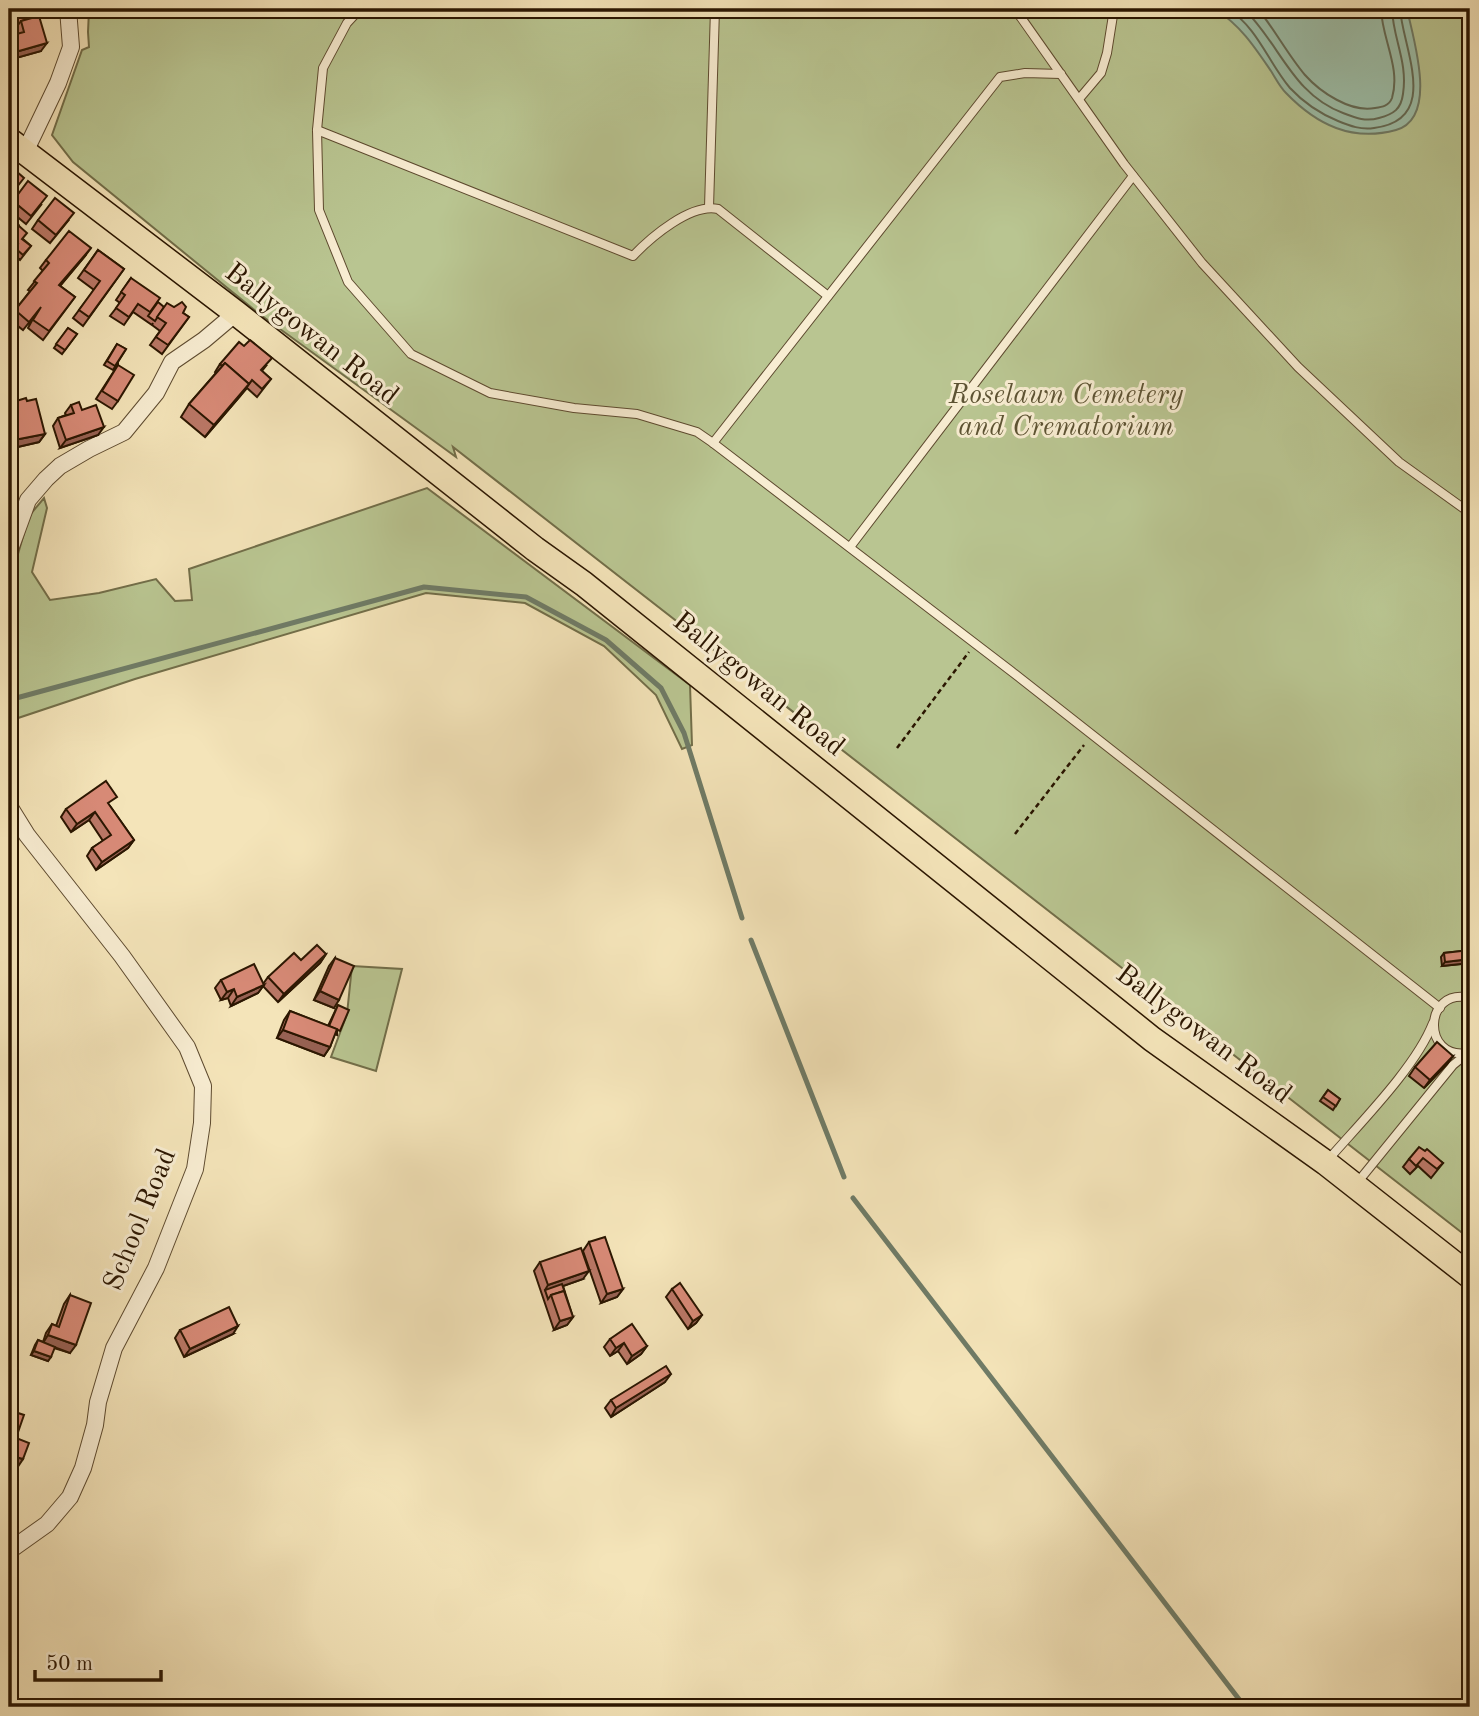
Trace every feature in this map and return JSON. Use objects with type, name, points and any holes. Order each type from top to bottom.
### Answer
[{"type":"main road","name":"Ballygowan Road","points":[[17,146],[584,584],[1141,1030],[1326,1163],[1470,1276]]},
{"type":"street","points":[[17,146],[58,83],[71,47],[68,9]]},
{"type":"street","points":[[9,552],[28,500],[46,479],[89,449],[124,432],[156,393],[172,362],[236,313]]},
{"type":"street","name":"School Road","points":[[9,806],[27,835],[122,957],[187,1048],[203,1086],[202,1123],[195,1169],[156,1268],[114,1348],[82,1468],[69,1497],[47,1524],[9,1551]]},
{"type":"lane","points":[[360,9],[347,23],[323,68],[317,130],[319,210],[348,282],[411,354],[490,393],[574,408],[637,414],[696,432],[850,547],[1440,1008]]},
{"type":"lane","points":[[709,207],[715,9]]},
{"type":"lane","points":[[1015,9],[1133,176],[1202,263],[1298,367],[1398,461],[1470,513]]},
{"type":"lane","points":[[1079,99],[1101,73],[1114,9]]},
{"type":"lane","points":[[713,443],[1000,77],[1025,73],[1061,74]]},
{"type":"lane","points":[[317,130],[633,256],[650,238],[698,209],[709,207],[727,215],[828,296]]},
{"type":"lane","points":[[850,547],[1133,176]]},
{"type":"lane","points":[[1326,1163],[1399,1076],[1423,1042],[1444,1002],[1455,997],[1469,997]]},
{"type":"lane","points":[[1433,1023],[1441,1044],[1450,1051],[1461,1054],[1469,1052]]},
{"type":"lane","points":[[1355,1185],[1453,1065],[1469,1052]]},
{"type":"path","points":[[897,748],[975,644]]},
{"type":"path","points":[[1015,834],[1091,736]]},
{"type":"green space","name":"Roselawn Cemetery and Crematorium","points":[[1470,9],[1470,1239],[453,447],[456,457],[258,313],[73,162],[52,135],[82,50],[89,47],[89,10]]},
{"type":"green space","points":[[427,488],[690,685],[692,745],[682,749],[656,695],[604,646],[525,603],[426,593],[135,679],[9,721],[9,585],[29,516],[44,498],[47,508],[32,572],[50,600],[99,593],[156,579],[175,601],[192,600],[189,569]]},
{"type":"green space","points":[[352,966],[402,969],[376,1071],[331,1057],[347,1014]]},
{"type":"water","points":[[1215,9],[1407,9],[1420,76],[1417,110],[1409,123],[1396,130],[1380,133],[1350,132],[1323,122],[1286,93],[1246,37]]},
{"type":"building","points":[[34,12],[35,17],[21,21],[18,25],[16,17]]},
{"type":"building","points":[[39,16],[47,43],[12,53],[9,36],[24,32],[21,21]]},
{"type":"building","points":[[13,19],[16,27],[9,30],[9,21]]},
{"type":"building","points":[[9,165],[24,178],[9,197]]},
{"type":"building","points":[[28,181],[47,196],[31,216],[13,201]]},
{"type":"building","points":[[55,198],[74,213],[56,235],[38,220]]},
{"type":"building","points":[[19,226],[27,233],[22,239],[31,246],[23,255],[15,248],[18,244],[10,238]]},
{"type":"building","points":[[69,231],[91,248],[59,285],[75,297],[49,331],[33,320],[41,307],[29,322],[15,310],[37,283],[34,281],[49,263],[46,260]]},
{"type":"building","points":[[98,250],[124,269],[89,317],[79,310],[100,281],[84,270]]},
{"type":"building","points":[[131,278],[160,298],[150,312],[138,304],[129,317],[116,308],[125,295],[121,292]]},
{"type":"building","points":[[158,302],[164,307],[155,321],[148,316]]},
{"type":"building","points":[[182,302],[186,307],[183,313],[189,317],[168,345],[156,337],[166,323],[157,317],[167,303],[174,307]]},
{"type":"building","points":[[68,328],[77,334],[65,350],[56,344]]},
{"type":"building","points":[[250,340],[272,358],[261,370],[271,379],[262,389],[252,380],[249,384],[225,363],[222,366],[220,364],[239,342],[244,346]]},
{"type":"building","points":[[117,344],[126,349],[115,366],[107,361]]},
{"type":"building","points":[[225,363],[249,384],[214,425],[189,404]]},
{"type":"building","points":[[118,365],[134,375],[118,401],[102,391]]},
{"type":"building","points":[[26,398],[27,401],[36,399],[45,434],[9,441],[9,410],[14,408],[13,402]]},
{"type":"building","points":[[79,402],[82,410],[96,405],[104,427],[66,440],[58,418],[74,413],[71,405]]},
{"type":"building","points":[[106,781],[117,797],[108,803],[134,840],[102,862],[92,848],[111,835],[95,812],[77,824],[66,809]]},
{"type":"building","points":[[317,945],[326,954],[284,994],[268,977],[294,953],[301,960]]},
{"type":"building","points":[[1470,950],[1470,959],[1445,962],[1444,953]]},
{"type":"building","points":[[335,958],[354,966],[339,1000],[320,991]]},
{"type":"building","points":[[254,964],[264,985],[237,997],[234,989],[227,992],[221,980]]},
{"type":"building","points":[[338,1005],[349,1010],[340,1031],[329,1026]]},
{"type":"building","points":[[290,1011],[337,1029],[330,1047],[283,1030]]},
{"type":"building","points":[[1437,1042],[1453,1056],[1430,1080],[1415,1067]]},
{"type":"building","points":[[1328,1090],[1340,1099],[1336,1106],[1323,1097]]},
{"type":"building","points":[[1419,1147],[1425,1151],[1427,1149],[1443,1163],[1437,1169],[1423,1158],[1416,1166],[1409,1159]]},
{"type":"building","points":[[605,1237],[623,1289],[607,1294],[589,1242]]},
{"type":"building","points":[[581,1248],[589,1271],[548,1285],[540,1262]]},
{"type":"building","points":[[680,1283],[702,1315],[693,1321],[672,1289]]},
{"type":"building","points":[[562,1284],[565,1293],[564,1291],[551,1295],[548,1299],[545,1290]]},
{"type":"building","points":[[564,1291],[573,1317],[560,1321],[551,1295]]},
{"type":"building","points":[[70,1295],[91,1303],[76,1345],[48,1335],[52,1324],[59,1327]]},
{"type":"building","points":[[229,1307],[238,1326],[190,1349],[180,1330]]},
{"type":"building","points":[[632,1324],[647,1346],[632,1356],[624,1343],[616,1348],[610,1339]]},
{"type":"building","points":[[38,1340],[55,1347],[51,1357],[34,1351]]},
{"type":"building","points":[[666,1366],[671,1374],[616,1408],[611,1400]]},
{"type":"building","points":[[9,1410],[24,1415],[16,1438],[29,1443],[23,1459],[12,1456],[9,1464]]},
{"type":"waterway","points":[[9,700],[424,587],[526,597],[606,640],[661,688],[684,733],[742,918]]},
{"type":"waterway","points":[[751,940],[844,1177]]},
{"type":"waterway","points":[[853,1198],[1245,1707]]}]
